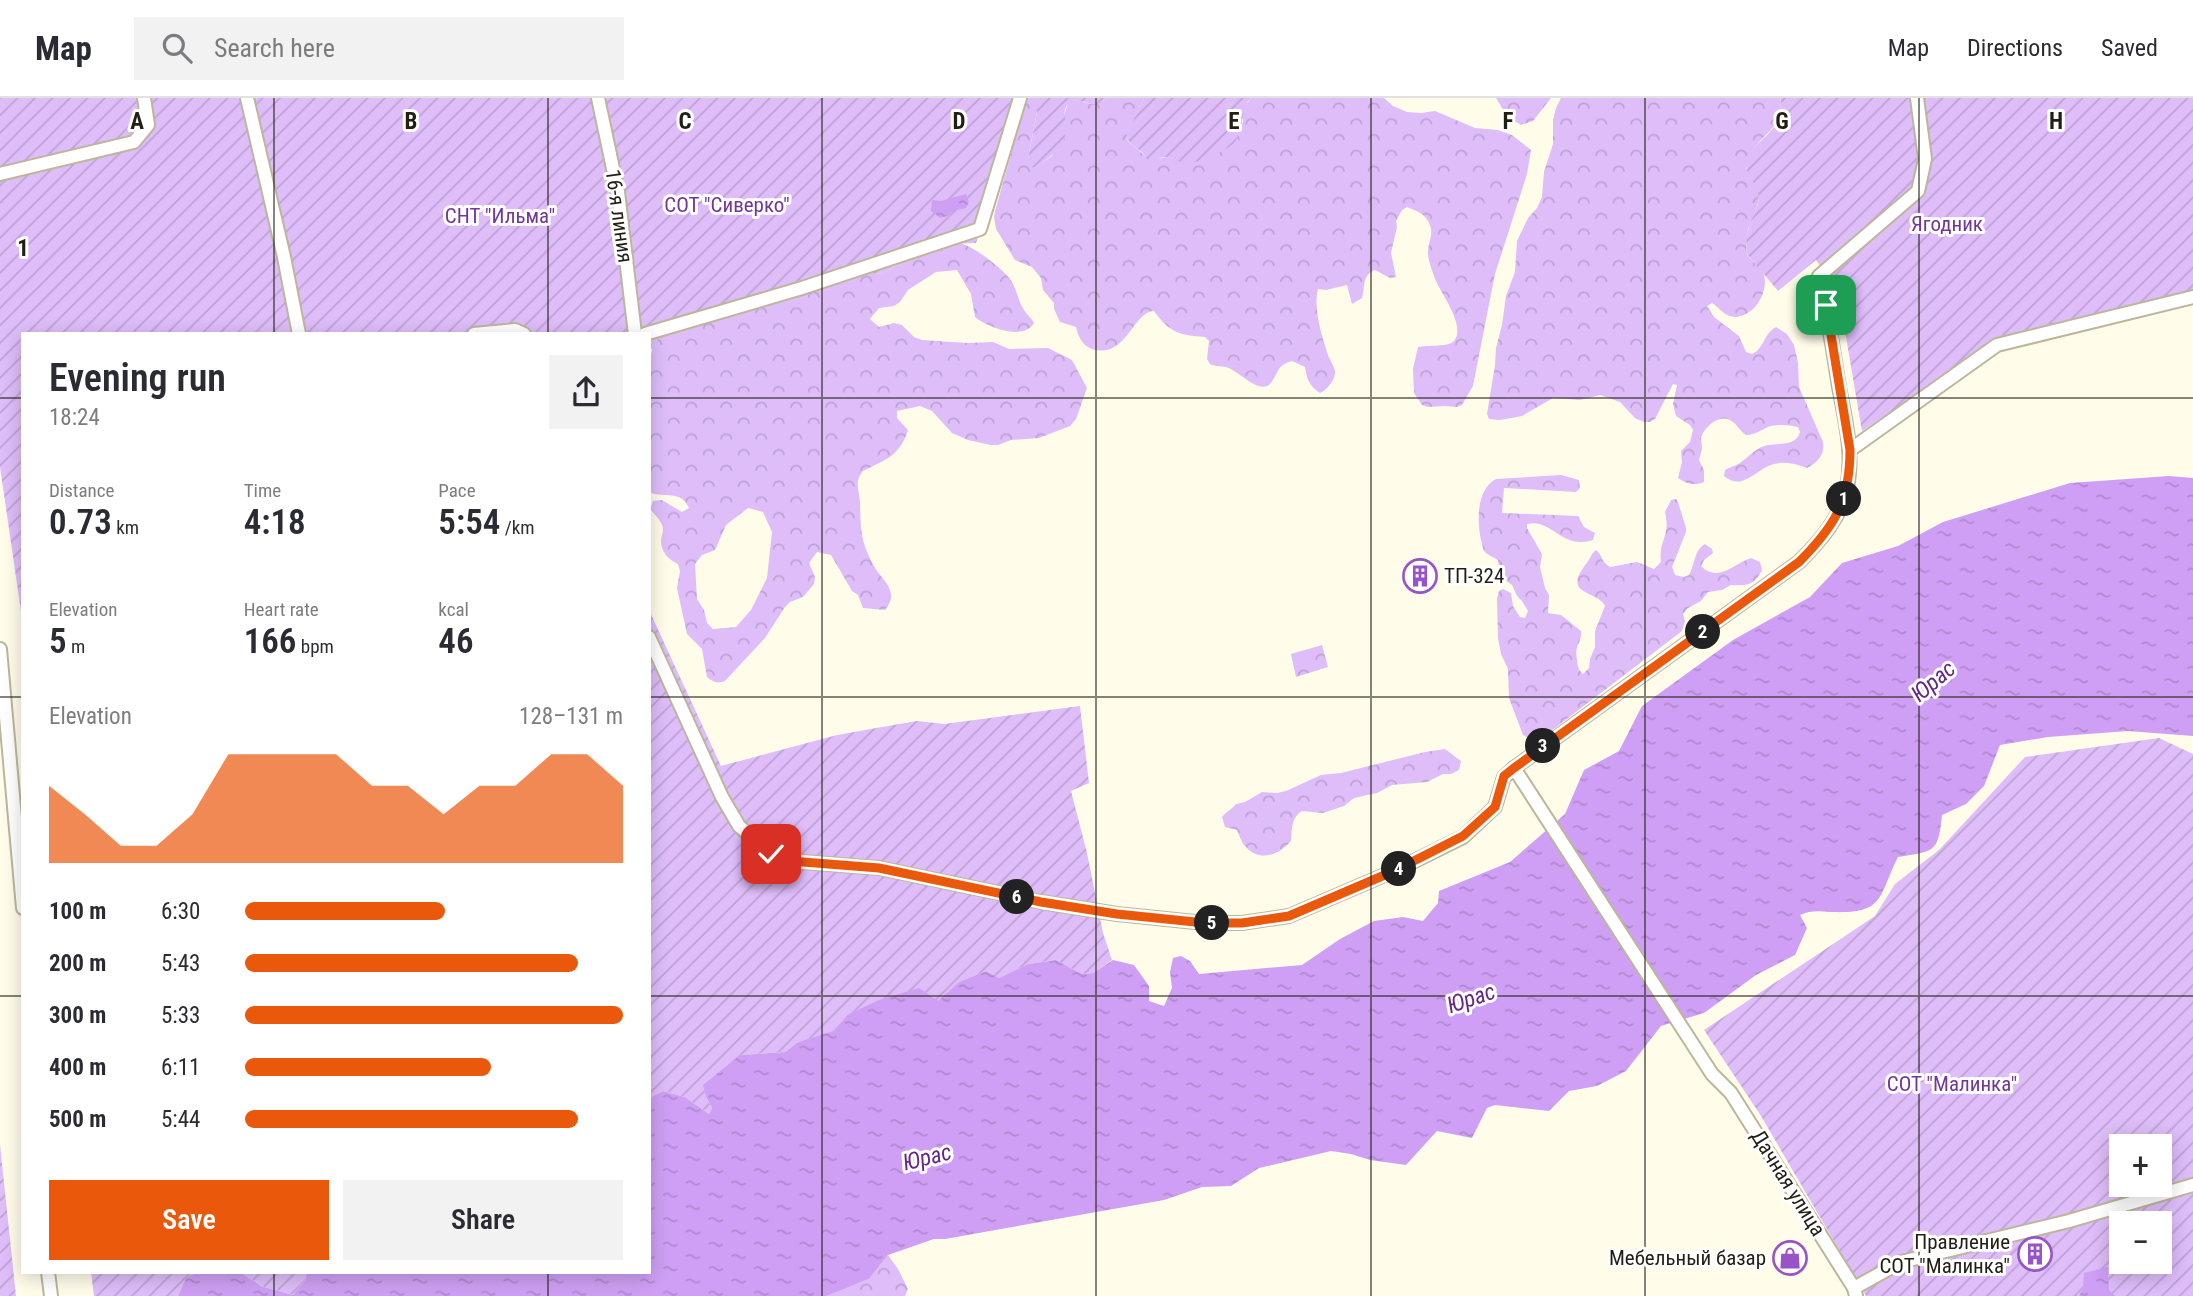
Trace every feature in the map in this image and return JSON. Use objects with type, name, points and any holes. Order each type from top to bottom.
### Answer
[{"type":"street","points":[[0,174],[134,142],[148,125],[144,98]]},
{"type":"street","points":[[247,98],[299,332]]},
{"type":"street","name":"16-я линия","points":[[598,98],[618,192],[635,332]]},
{"type":"street","points":[[651,332],[802,288],[980,229],[1020,98]]},
{"type":"street","points":[[651,641],[739,826],[771,854],[790,861],[879,868],[1054,904],[1205,923],[1242,923],[1289,916],[1394,871],[1463,836],[1495,807],[1504,776],[1799,562],[1823,538],[1847,489],[1850,450],[1826,305],[1818,276],[1918,191],[1925,159],[1917,98]]},
{"type":"street","points":[[1850,450],[1997,345],[2193,297]]},
{"type":"street","points":[[494,332],[520,332]]},
{"type":"street","points":[[0,649],[19,811],[21,860]]},
{"type":"street","name":"Дачная улица","points":[[1514,768],[1712,1074],[1731,1093],[1855,1292]]},
{"type":"street","points":[[0,812],[19,811]]},
{"type":"street","points":[[1855,1292],[1901,1262],[2070,1221],[2193,1185]]},
{"type":"street","points":[[48,1274],[51,1296]]},
{"type":"green space","name":"СНТ \"Ильма\"","points":[[0,98],[1027,98],[976,243],[945,244],[903,261],[884,273],[857,275],[822,286],[797,298],[670,331],[658,340],[653,349],[651,332],[21,332],[21,611],[0,467]]},
{"type":"green space","points":[[1027,98],[1035,98],[1038,106],[1028,159],[1034,168],[1052,156],[1066,131],[1063,119],[1068,103],[1073,100],[1095,104],[1107,98],[1144,98],[1126,138],[1148,161],[1167,157],[1189,163],[1220,152],[1234,142],[1243,122],[1243,109],[1251,98],[1384,98],[1393,106],[1407,112],[1435,111],[1475,128],[1498,130],[1512,135],[1531,150],[1527,174],[1495,274],[1473,386],[1462,405],[1428,407],[1422,405],[1414,393],[1413,369],[1418,347],[1452,343],[1457,335],[1457,327],[1429,261],[1429,223],[1417,211],[1407,207],[1396,221],[1391,253],[1396,277],[1390,278],[1375,270],[1371,272],[1366,278],[1362,298],[1352,304],[1347,285],[1318,289],[1319,322],[1335,371],[1330,384],[1320,393],[1309,382],[1305,367],[1292,361],[1280,368],[1265,387],[1254,384],[1231,369],[1210,364],[1207,359],[1209,341],[1205,337],[1188,335],[1170,328],[1154,311],[1141,318],[1113,348],[1092,349],[1086,345],[1076,327],[1060,322],[1054,303],[1043,290],[1041,278],[1032,267],[1015,260],[996,229],[995,211]]},
{"type":"green space","points":[[1035,98],[1107,98],[1099,105],[1073,100],[1069,103],[1065,111],[1066,131],[1063,143],[1050,157],[1034,168],[1029,165],[1028,159],[1037,112]]},
{"type":"green space","points":[[1144,98],[1251,98],[1234,143],[1213,156],[1189,163],[1168,157],[1154,162],[1148,161],[1126,138]]},
{"type":"green space","points":[[1496,98],[1551,98],[1533,121],[1521,125],[1507,116]]},
{"type":"green space","points":[[1561,98],[1780,98],[1778,120],[1754,149],[1746,168],[1759,197],[1748,229],[1746,253],[1764,275],[1762,296],[1754,308],[1742,316],[1728,316],[1712,303],[1707,306],[1714,317],[1739,336],[1746,352],[1756,352],[1776,327],[1787,334],[1794,345],[1799,387],[1823,442],[1822,454],[1811,466],[1807,468],[1791,463],[1778,463],[1743,481],[1731,480],[1724,476],[1725,470],[1763,446],[1795,440],[1800,432],[1798,427],[1779,425],[1746,435],[1733,422],[1724,418],[1710,424],[1701,437],[1699,460],[1704,470],[1704,482],[1694,484],[1681,480],[1678,478],[1682,462],[1681,451],[1690,442],[1693,430],[1676,416],[1673,404],[1677,385],[1673,384],[1655,419],[1650,422],[1635,418],[1620,402],[1600,395],[1580,400],[1553,398],[1522,416],[1489,419],[1487,414],[1496,348],[1506,296],[1515,272],[1517,241],[1542,197],[1544,172],[1553,144],[1553,120]]},
{"type":"green space","name":"Ягодник","points":[[1780,98],[2193,98],[2193,291],[1995,341],[1862,431],[1838,290],[1816,260],[1778,291],[1746,253],[1747,234],[1759,199],[1746,163],[1753,150],[1780,118]]},
{"type":"green space","points":[[959,243],[971,248],[1006,274],[1034,323],[1029,328],[1014,332],[988,325],[975,317],[971,294],[957,270],[936,272],[908,290],[894,306],[879,308],[870,319],[879,327],[894,323],[902,325],[914,337],[922,340],[993,342],[1009,349],[1048,348],[1072,360],[1087,388],[1076,419],[1070,426],[1039,438],[991,445],[952,433],[932,411],[920,406],[897,411],[897,418],[908,430],[905,439],[891,456],[863,471],[858,482],[864,542],[869,557],[890,591],[891,599],[885,610],[863,608],[858,595],[852,591],[831,555],[817,552],[809,563],[815,577],[814,584],[803,597],[785,607],[765,638],[725,681],[713,681],[707,677],[702,649],[687,634],[677,588],[680,571],[678,564],[664,552],[661,545],[663,526],[651,510],[653,501],[662,500],[682,512],[689,508],[686,502],[677,496],[651,493],[651,354],[655,341],[664,333],[797,298],[822,286],[857,275],[884,273],[903,261],[945,244]],"holes":[[[748,508],[763,512],[772,532],[767,578],[751,610],[736,627],[713,629],[707,623],[704,610],[697,599],[695,564],[702,555],[715,550],[726,525]]]},
{"type":"green space","points":[[1561,475],[1579,480],[1580,488],[1576,492],[1504,488],[1502,513],[1578,516],[1584,527],[1595,533],[1593,540],[1573,541],[1543,525],[1527,524],[1542,554],[1540,567],[1549,595],[1548,613],[1561,615],[1581,631],[1576,654],[1578,667],[1583,674],[1589,668],[1595,647],[1595,631],[1605,606],[1579,587],[1579,574],[1596,550],[1610,567],[1637,562],[1654,569],[1661,562],[1661,549],[1666,533],[1665,512],[1671,500],[1676,499],[1678,502],[1686,528],[1672,567],[1675,575],[1689,575],[1697,554],[1705,544],[1713,553],[1701,566],[1707,571],[1720,573],[1751,558],[1760,562],[1762,570],[1750,584],[1731,585],[1722,590],[1708,592],[1701,601],[1683,614],[1685,621],[1682,631],[1555,728],[1541,737],[1530,739],[1523,735],[1509,698],[1508,669],[1498,638],[1499,591],[1503,589],[1511,593],[1513,606],[1520,617],[1525,618],[1528,611],[1512,585],[1500,576],[1498,560],[1484,550],[1479,524],[1480,506],[1485,490],[1496,479]]},
{"type":"green space","points":[[651,614],[721,766],[837,735],[899,724],[917,721],[944,724],[1080,706],[1089,783],[1071,791],[1103,933],[1112,960],[1093,973],[1082,974],[1056,960],[1028,964],[999,978],[986,971],[959,982],[938,1002],[847,1015],[837,1030],[798,1042],[785,1052],[740,1055],[706,1097],[712,1108],[709,1114],[685,1097],[663,1091],[651,1097]]},
{"type":"green space","points":[[1322,645],[1328,667],[1296,677],[1291,654]]},
{"type":"green space","name":"СОТ \"Малинка\"","points":[[2159,738],[2193,754],[2193,1296],[1866,1296],[1761,1116],[1704,1030],[1875,916],[1895,884],[1939,850],[2025,757]]},
{"type":"green space","points":[[1445,749],[1461,761],[1459,770],[1427,782],[1392,785],[1377,793],[1354,798],[1344,806],[1323,813],[1302,811],[1294,821],[1291,841],[1275,853],[1263,856],[1256,854],[1244,844],[1237,830],[1225,827],[1222,817],[1225,814],[1236,804],[1262,792],[1286,791],[1321,775],[1341,773]]},
{"type":"green space","points":[[0,1145],[16,1296],[0,1296]]},
{"type":"green space","points":[[888,1255],[908,1289],[905,1296],[827,1296],[869,1279]]},
{"type":"green space","points":[[91,1274],[195,1274],[186,1279],[178,1296],[94,1296]]},
{"type":"green space","points":[[243,1274],[306,1274],[293,1295],[261,1286]]},
{"type":"water","points":[[966,194],[969,202],[966,208],[940,218],[931,211],[932,200],[941,201]]},
{"type":"water","name":"Юрас","points":[[2169,476],[2193,478],[2193,736],[2128,731],[2048,737],[2000,745],[1984,786],[1966,804],[1942,815],[1939,837],[1932,848],[1898,857],[1882,893],[1871,906],[1849,912],[1815,911],[1800,915],[1807,928],[1795,955],[1756,975],[1704,1013],[1661,1026],[1626,1071],[1597,1086],[1569,1091],[1549,1111],[1495,1105],[1487,1108],[1472,1138],[1437,1131],[1406,1165],[1331,1151],[1259,1168],[1231,1186],[1202,1187],[1164,1200],[934,1239],[888,1255],[869,1279],[827,1296],[178,1296],[186,1278],[195,1274],[243,1274],[261,1286],[293,1295],[306,1274],[651,1274],[651,1097],[663,1091],[685,1097],[709,1114],[712,1108],[703,1085],[740,1055],[785,1052],[798,1042],[836,1030],[847,1015],[879,1000],[919,988],[938,1001],[959,982],[986,971],[999,978],[1028,964],[1056,960],[1082,974],[1093,973],[1113,960],[1134,965],[1149,986],[1149,1001],[1164,1006],[1172,988],[1170,972],[1173,958],[1181,956],[1190,961],[1199,974],[1302,965],[1340,939],[1374,921],[1403,917],[1423,921],[1438,903],[1439,891],[1510,862],[1565,814],[1584,770],[1619,751],[1642,706],[1733,640],[1810,597],[1842,563],[1898,546],[1943,522],[2070,483]]},
{"type":"water","points":[[2108,1267],[2109,1290],[2115,1296],[2079,1296],[2083,1288],[2084,1273]]},
{"type":"place","name":"ТП-324","points":[[1420,576]]},
{"type":"place","name":"Правление СОТ \"Малинка\"","points":[[2035,1254]]},
{"type":"place","name":"Мебельный базар","points":[[1790,1258]]},
{"type":"route","points":[[771,854],[790,861],[879,868],[1041,902],[1117,914],[1205,923],[1242,923],[1289,916],[1394,871],[1463,836],[1495,807],[1504,776],[1799,562],[1823,538],[1847,489],[1850,469],[1850,450],[1826,305]]},
{"type":"park label","name":"СОТ \"Сиверко\"","points":[[727,205]]}]
